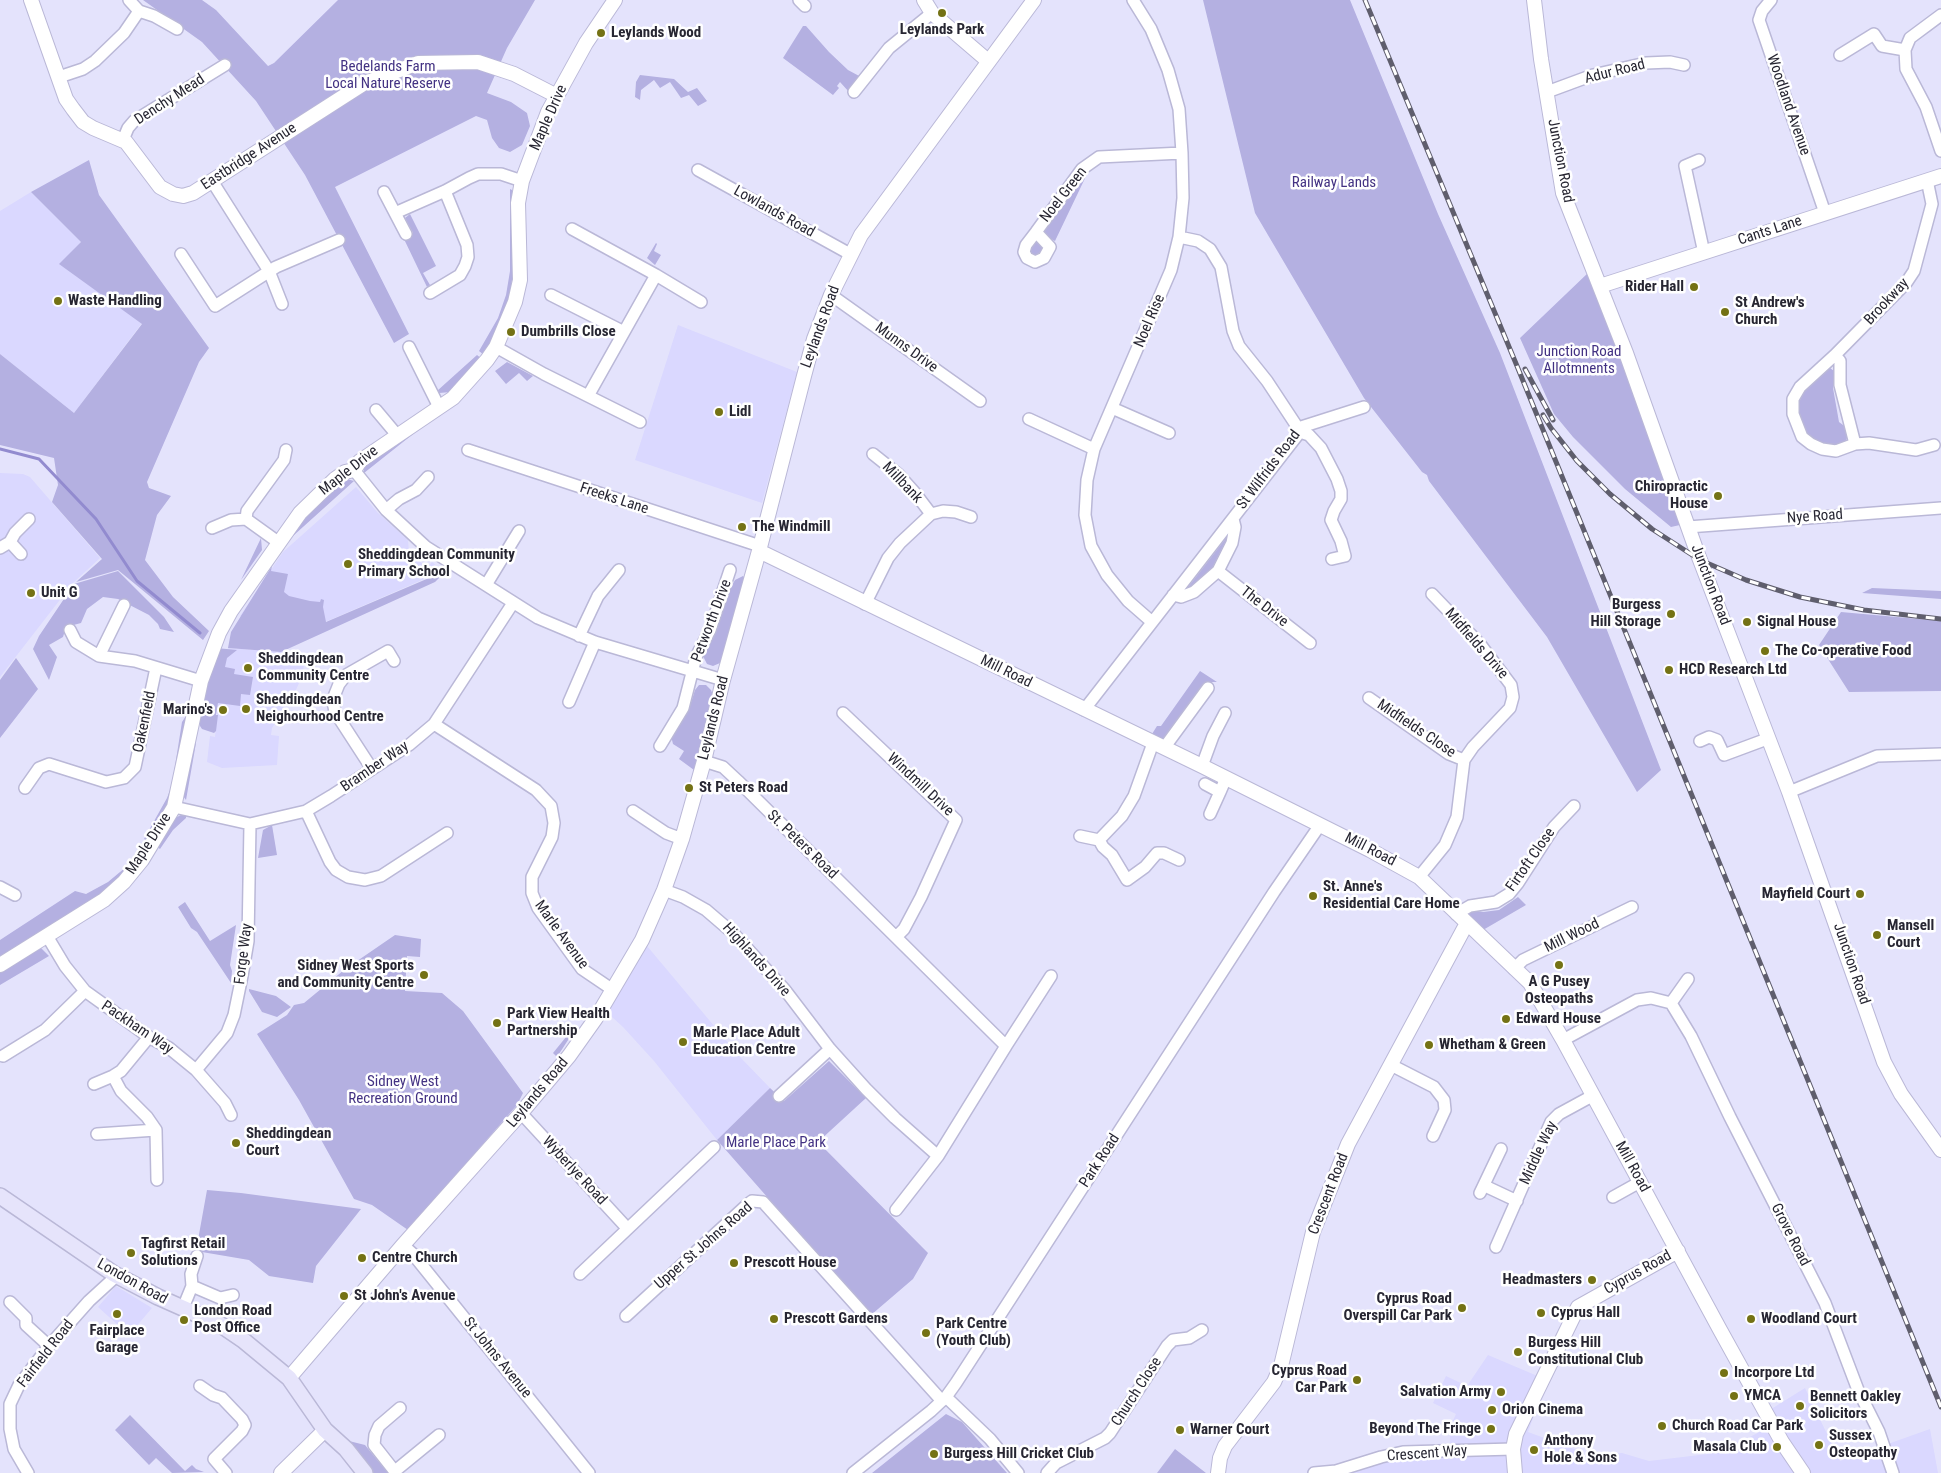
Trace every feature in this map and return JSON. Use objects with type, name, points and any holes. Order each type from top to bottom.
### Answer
[{"type":"main road","name":"London Road","points":[[0,1196],[114,1274],[221,1325],[243,1340],[289,1378],[325,1430],[346,1449],[365,1473]]},
{"type":"street","name":"Eastbridge Avenue","points":[[30,0],[66,99],[83,122],[126,142],[160,187],[173,194],[183,196],[193,193],[363,84],[418,63],[478,62],[514,74],[557,96]]},
{"type":"street","points":[[130,0],[139,11],[154,16],[177,29]]},
{"type":"street","name":"Maple Drive","points":[[0,965],[104,900],[124,882],[142,860],[174,807],[201,681],[219,633],[231,611],[300,512],[335,478],[345,472],[354,470],[360,461],[461,390],[488,360],[496,347],[515,302],[520,280],[518,203],[522,181],[548,112],[586,43],[615,0]]},
{"type":"street","points":[[924,0],[932,13],[988,60]]},
{"type":"street","name":"Leylands Road","points":[[289,1378],[403,1245],[522,1113],[569,1056],[596,1018],[642,940],[664,890],[682,839],[814,339],[831,295],[861,234],[1034,0]]},
{"type":"street","name":"Noel Rise","points":[[1134,0],[1151,29],[1168,70],[1179,109],[1183,198],[1179,237],[1172,270],[1094,449],[1087,480],[1085,515],[1091,546],[1107,575],[1128,601],[1152,622]]},
{"type":"street","name":"Junction Road","points":[[1534,0],[1563,194],[1600,286],[1767,739],[1789,792],[1888,1072],[1910,1108],[1940,1148]]},
{"type":"street","name":"Woodland Avenue","points":[[1771,0],[1762,11],[1759,20],[1825,213]]},
{"type":"street","points":[[59,77],[83,69],[95,61],[124,33],[139,11]]},
{"type":"street","points":[[854,92],[889,48],[932,13]]},
{"type":"street","points":[[1941,14],[1910,38],[1905,50],[1906,68],[1926,106],[1941,151]]},
{"type":"street","points":[[1840,55],[1874,34],[1882,46],[1905,50]]},
{"type":"street","name":"Adur Road","points":[[1547,92],[1593,76],[1646,63],[1670,62],[1684,65]]},
{"type":"street","name":"Denchy Mead","points":[[123,140],[128,128],[134,122],[224,65]]},
{"type":"street","name":"Noel Green","points":[[1036,232],[1082,169],[1099,157],[1182,153]]},
{"type":"street","points":[[1699,160],[1685,166],[1704,253]]},
{"type":"street","name":"Lowlands Road","points":[[698,170],[850,254]]},
{"type":"street","points":[[396,213],[478,174],[501,174],[522,181]]},
{"type":"street","name":"Cants Lane","points":[[1600,286],[1934,178]]},
{"type":"street","name":"Brookway","points":[[1934,178],[1932,204],[1914,271],[1906,283],[1835,355],[1800,387],[1793,399],[1794,414],[1802,437],[1822,449],[1836,451],[1855,444],[1869,443],[1916,450],[1934,445]]},
{"type":"street","points":[[212,180],[269,271],[282,304]]},
{"type":"street","points":[[430,293],[460,275],[468,257],[467,245],[445,191]]},
{"type":"street","points":[[384,192],[406,234]]},
{"type":"street","points":[[572,229],[701,302]]},
{"type":"street","points":[[1179,237],[1198,241],[1210,249],[1221,267],[1233,331],[1239,346],[1267,381],[1299,430],[1309,435],[1320,448],[1337,479],[1342,499],[1334,511],[1331,520],[1341,540],[1345,556],[1332,559]]},
{"type":"street","points":[[181,254],[215,306],[269,271],[339,240]]},
{"type":"street","points":[[588,396],[656,275]]},
{"type":"street","points":[[551,295],[624,332]]},
{"type":"street","name":"Munns Drive","points":[[831,295],[980,401]]},
{"type":"street","points":[[409,347],[439,407]]},
{"type":"street","points":[[496,347],[640,422]]},
{"type":"street","points":[[1835,355],[1840,361],[1840,386],[1855,444]]},
{"type":"street","name":"St Wilfrids Road","points":[[1084,710],[1299,430],[1364,407]]},
{"type":"street","points":[[1112,408],[1169,433]]},
{"type":"street","points":[[376,410],[397,435]]},
{"type":"street","points":[[1029,420],[1094,449]]},
{"type":"street","points":[[246,519],[247,510],[284,460],[286,450]]},
{"type":"street","name":"Freeks Lane","points":[[468,450],[760,549]]},
{"type":"street","name":"Millbank","points":[[872,454],[898,474],[931,514]]},
{"type":"street","name":"Petworth Drive","points":[[354,470],[386,510],[426,547],[538,618],[595,642],[723,680]]},
{"type":"street","points":[[386,510],[399,499],[416,490],[428,477]]},
{"type":"street","name":"Nye Road","points":[[1688,527],[1941,508]]},
{"type":"street","name":"Millbank","points":[[865,604],[888,558],[900,543],[931,514],[943,511],[956,512],[971,517]]},
{"type":"street","name":"St Wilfrids Road","points":[[1173,595],[1181,597],[1194,592],[1218,571],[1232,543],[1235,527],[1233,518]]},
{"type":"street","points":[[21,554],[5,545],[29,519]]},
{"type":"street","points":[[212,528],[231,520],[246,519],[278,542]]},
{"type":"street","points":[[486,585],[518,532]]},
{"type":"street","name":"Mill Road","points":[[760,549],[865,604],[1202,766],[1419,877],[1530,983],[1782,1442],[1803,1473]]},
{"type":"street","points":[[579,636],[598,596],[619,570]]},
{"type":"street","name":"Petworth Drive","points":[[660,746],[683,708],[696,657],[710,630],[730,570]]},
{"type":"street","name":"The Drive","points":[[1218,571],[1310,643]]},
{"type":"street","name":"Midfields Drive","points":[[1419,877],[1445,845],[1456,817],[1464,760],[1473,747],[1510,708],[1514,697],[1509,682],[1480,644],[1432,594]]},
{"type":"street","name":"Bramber Way","points":[[174,807],[250,824],[306,811],[409,745],[434,724],[445,710],[513,603]]},
{"type":"street","points":[[99,656],[124,606]]},
{"type":"street","points":[[70,630],[76,642],[99,656],[135,661],[201,681]]},
{"type":"street","points":[[569,702],[595,642]]},
{"type":"street","points":[[372,769],[335,712],[333,701],[339,684],[346,676],[388,651],[394,661]]},
{"type":"street","name":"Oakenfield","points":[[26,788],[39,768],[49,764],[106,782],[124,778],[135,767],[156,668]]},
{"type":"street","points":[[1099,840],[1122,816],[1134,796],[1158,746],[1208,688]]},
{"type":"street","name":"Midfields Close","points":[[1369,698],[1449,754],[1464,760]]},
{"type":"street","name":"Windmill Drive","points":[[843,713],[956,820],[921,897],[904,929],[896,937]]},
{"type":"street","points":[[1202,766],[1213,736],[1225,713]]},
{"type":"street","name":"Marle Avenue","points":[[434,724],[536,790],[551,806],[554,823],[552,837],[532,877],[532,893],[538,908],[582,969],[613,990]]},
{"type":"street","points":[[1700,741],[1709,737],[1717,740],[1726,760],[1767,739]]},
{"type":"street","points":[[1789,792],[1877,756],[1941,754]]},
{"type":"street","name":"St. Peters Road","points":[[704,761],[723,767],[1006,1046]]},
{"type":"street","points":[[1210,814],[1226,778]]},
{"type":"street","points":[[1205,784],[1220,792]]},
{"type":"street","name":"Firtoft Close","points":[[1456,914],[1470,906],[1496,902],[1509,894],[1518,883],[1548,834],[1574,806]]},
{"type":"street","points":[[306,811],[330,862],[336,870],[348,877],[365,880],[382,876],[447,833]]},
{"type":"street","points":[[634,811],[666,833],[682,839]]},
{"type":"street","name":"Forge Way","points":[[196,1070],[227,1033],[234,1015],[248,941],[250,824]]},
{"type":"street","name":"Park Road","points":[[853,1473],[944,1399],[1274,892],[1320,825]]},
{"type":"street","points":[[1080,836],[1099,840],[1103,847],[1112,855],[1125,885],[1157,853],[1164,852],[1179,860]]},
{"type":"street","points":[[0,887],[15,895]]},
{"type":"street","name":"Highlands Drive","points":[[664,890],[683,897],[706,910],[734,934],[785,990],[830,1049],[890,1113],[938,1156]]},
{"type":"street","name":"Mill Wood","points":[[1514,969],[1523,960],[1632,907]]},
{"type":"street","name":"Crescent Road","points":[[1218,1473],[1220,1458],[1225,1446],[1274,1382],[1281,1366],[1313,1232],[1348,1144],[1467,924]]},
{"type":"street","name":"Packham Way","points":[[47,936],[65,966],[85,991],[150,1037],[169,1048],[196,1070],[225,1103],[230,1116]]},
{"type":"street","points":[[896,1210],[938,1156],[1051,976]]},
{"type":"street","points":[[1563,1040],[1637,1000],[1651,998],[1671,1003],[1688,979]]},
{"type":"street","points":[[2,1056],[45,1030],[85,991]]},
{"type":"street","name":"Grove Road","points":[[1671,1003],[1690,1036],[1820,1295],[1858,1390],[1879,1432],[1893,1473]]},
{"type":"street","points":[[94,1084],[120,1071],[150,1037]]},
{"type":"street","points":[[779,1096],[830,1049]]},
{"type":"street","points":[[1391,1065],[1434,1087],[1444,1100],[1445,1110],[1432,1136]]},
{"type":"street","points":[[113,1076],[121,1091],[147,1117],[156,1130],[157,1180]]},
{"type":"street","name":"Middle Way","points":[[1496,1247],[1551,1122],[1559,1114],[1592,1096]]},
{"type":"street","name":"Wyberlye Road","points":[[522,1113],[627,1228]]},
{"type":"street","points":[[105,1145],[102,1133],[156,1130]]},
{"type":"street","points":[[580,1274],[714,1147]]},
{"type":"street","name":"Middle Way","points":[[1500,1150],[1482,1190],[1517,1201]]},
{"type":"street","points":[[1613,1197],[1640,1182]]},
{"type":"street","name":"Upper St Johns Road","points":[[626,1316],[748,1204],[752,1201],[763,1202],[944,1399]]},
{"type":"street","name":"St Johns Avenue","points":[[403,1245],[412,1253],[589,1473]]},
{"type":"street","name":"Cyprus Road","points":[[1513,1449],[1516,1434],[1578,1308],[1678,1250]]},
{"type":"street","points":[[182,1308],[192,1286],[191,1274],[197,1256]]},
{"type":"street","name":"Fairfield Road","points":[[28,1473],[5,1431],[13,1397],[19,1385],[49,1346],[89,1301],[112,1280],[114,1274]]},
{"type":"street","points":[[192,1286],[220,1298],[233,1295]]},
{"type":"street","points":[[10,1302],[26,1318],[26,1325],[49,1346]]},
{"type":"street","name":"Church Close","points":[[1047,1473],[1056,1463],[1110,1434],[1167,1346],[1173,1340],[1189,1338],[1202,1330]]},
{"type":"street","points":[[200,1386],[222,1398],[242,1419],[245,1425],[242,1432],[214,1459],[226,1473]]},
{"type":"street","points":[[944,1399],[990,1440],[1018,1473]]},
{"type":"street","points":[[400,1408],[379,1426],[375,1434],[374,1445],[395,1472],[439,1434]]},
{"type":"street","points":[[281,1473],[325,1430]]},
{"type":"street","points":[[1513,1449],[1515,1473]]},
{"type":"street","name":"Crescent Way","points":[[1314,1473],[1336,1471],[1403,1452],[1513,1449]]},
{"type":"shaded area","points":[[31,192],[81,242],[60,264],[142,323],[74,413],[0,354],[0,211]]},
{"type":"shaded area","name":"Lidl","points":[[678,325],[797,372],[762,503],[635,460]]},
{"type":"shaded area","points":[[0,473],[23,474],[30,477],[100,558],[73,583],[0,677]]},
{"type":"shaded area","name":"Sheddingdean Community Primary School","points":[[356,487],[378,513],[408,540],[409,552],[427,568],[432,562],[438,567],[429,577],[279,642],[240,616],[283,552]]},
{"type":"shaded area","points":[[228,648],[281,652],[287,663],[292,661],[304,663],[303,674],[292,699],[272,728],[271,735],[279,736],[277,765],[222,768],[207,762],[210,736],[215,737],[218,703]]},
{"type":"shaded area","name":"Marle Place Adult Education Centre","points":[[642,940],[741,1058],[770,1088],[717,1140],[654,1061],[623,1027],[602,1008]]},
{"type":"shaded area","points":[[116,1286],[152,1308],[129,1335],[98,1307]]},
{"type":"shaded area","points":[[1488,1355],[1547,1380],[1528,1432],[1577,1450],[1574,1457],[1622,1453],[1649,1461],[1708,1454],[1706,1449],[1717,1444],[1742,1441],[1775,1424],[1768,1411],[1805,1388],[1840,1461],[1930,1429],[1938,1473],[1343,1473],[1382,1461],[1450,1451],[1450,1427],[1456,1414],[1433,1403],[1446,1376],[1467,1386]]},
{"type":"green space","name":"Bedelands Farm Local Nature Reserve","points":[[143,0],[202,0],[216,10],[268,66],[274,63],[338,0],[535,0],[507,48],[487,93],[511,102],[527,113],[530,126],[522,145],[510,152],[499,148],[492,138],[487,120],[476,116],[335,187],[409,334],[394,343],[305,175],[256,101],[202,42]]},
{"type":"green space","name":"Railway Lands","points":[[1203,0],[1350,0],[1438,214],[1500,353],[1661,770],[1637,792],[1547,637],[1429,481],[1427,475],[1422,472],[1364,398],[1255,213]]},
{"type":"green space","points":[[803,26],[806,26],[848,70],[861,77],[849,92],[840,82],[837,86],[839,88],[833,95],[783,58]]},
{"type":"green space","points":[[640,75],[674,79],[688,92],[697,88],[707,101],[698,106],[689,95],[681,98],[670,82],[660,88],[654,80],[641,90],[640,100],[635,97],[636,82]]},
{"type":"green space","points":[[89,160],[99,195],[209,348],[199,362],[147,482],[149,488],[171,496],[157,515],[145,560],[173,597],[209,631],[203,640],[118,570],[76,582],[102,559],[52,502],[58,485],[54,458],[0,445],[0,354],[74,413],[142,324],[59,264],[81,242],[31,192]]},
{"type":"green space","points":[[1089,170],[1055,241],[1045,236],[1043,231]]},
{"type":"green space","points":[[510,189],[513,196],[513,272],[510,296],[502,321],[484,355],[479,351],[498,318],[506,295],[510,271]]},
{"type":"green space","points":[[410,214],[436,266],[423,273],[430,285],[427,287],[403,237],[413,233],[405,218]]},
{"type":"green space","points":[[1037,241],[1041,242],[1045,252],[1035,259],[1029,256],[1029,247]]},
{"type":"green space","points":[[656,243],[654,251],[661,255],[655,265],[647,258]]},
{"type":"green space","name":"Junction Road Allotmnents","points":[[1589,272],[1607,317],[1680,525],[1671,527],[1625,489],[1573,437],[1554,414],[1520,338]]},
{"type":"green space","points":[[477,355],[482,359],[451,392],[439,393],[437,391]]},
{"type":"green space","points":[[507,362],[533,376],[527,381],[519,373],[506,384],[495,371]]},
{"type":"green space","points":[[1830,368],[1834,371],[1833,388],[1839,422],[1847,428],[1848,434],[1846,441],[1839,446],[1824,446],[1805,435],[1801,426],[1799,402],[1805,390],[1825,370]]},
{"type":"green space","points":[[427,423],[364,473],[364,467]]},
{"type":"green space","points":[[340,480],[354,481],[273,554],[308,510]]},
{"type":"green space","points":[[1230,533],[1215,568],[1193,587],[1185,591]]},
{"type":"green space","points":[[261,538],[262,550],[241,580]]},
{"type":"green space","points":[[272,566],[271,571],[288,574],[284,592],[289,596],[310,601],[320,602],[321,599],[324,600],[323,607],[326,622],[429,578],[438,567],[445,572],[435,582],[281,652],[228,648],[231,632]]},
{"type":"green space","points":[[118,571],[164,617],[174,632],[160,629],[158,624],[149,615],[118,599],[103,597],[87,609],[81,623],[66,627],[63,637],[49,645],[57,657],[49,680],[33,649],[39,636],[74,584]]},
{"type":"green space","points":[[743,576],[724,655],[720,663],[713,666],[707,664],[704,658],[704,651],[725,598],[735,580]]},
{"type":"green space","points":[[1872,588],[1941,591],[1941,599],[1862,593]]},
{"type":"green space","points":[[1841,612],[1941,621],[1941,691],[1849,692],[1819,645]]},
{"type":"green space","points":[[216,648],[237,650],[227,658],[225,667],[235,669],[234,674],[253,677],[250,695],[241,694],[240,706],[218,703],[216,731],[214,733],[202,729],[200,719],[203,685]]},
{"type":"green space","points":[[16,658],[38,689],[0,738],[0,680]]},
{"type":"green space","points":[[1200,671],[1217,682],[1205,682],[1164,740],[1152,734],[1157,726],[1161,726]]},
{"type":"green space","points":[[699,685],[706,685],[713,695],[694,770],[679,759],[684,751],[673,744],[671,736],[689,709],[695,690]]},
{"type":"green space","points":[[190,710],[170,801],[149,841],[144,839],[167,798],[172,785],[182,722]]},
{"type":"green space","points":[[196,743],[186,800],[183,796],[194,744]]},
{"type":"green space","points":[[183,814],[186,815],[186,818],[173,830],[160,849],[157,847],[175,818]]},
{"type":"green space","points":[[272,825],[277,855],[258,858],[263,830]]},
{"type":"green space","points":[[143,843],[147,845],[124,874],[102,894],[0,960],[0,940],[75,891],[86,894],[108,882],[126,867]]},
{"type":"green space","points":[[1518,897],[1526,905],[1483,930],[1467,913],[1470,910],[1483,912],[1499,910]]},
{"type":"green space","points":[[185,902],[210,941],[236,925],[230,965],[232,971],[231,983],[178,907]]},
{"type":"green space","name":"Sidney West Recreation Ground","points":[[395,935],[421,939],[420,957],[407,956],[405,991],[442,993],[463,1011],[523,1093],[517,1105],[408,1230],[372,1205],[354,1199],[299,1100],[257,1034],[287,1015],[294,1005],[304,1003],[344,970]]},
{"type":"green space","points":[[41,948],[49,956],[0,985],[0,973]]},
{"type":"green space","points":[[249,989],[276,996],[291,1007],[277,1017],[262,1012]]},
{"type":"green space","points":[[563,1027],[570,1037],[557,1057],[553,1053],[566,1037],[561,1029]]},
{"type":"green space","name":"Marle Place Park","points":[[829,1061],[866,1098],[818,1142],[928,1253],[913,1279],[871,1315],[717,1140],[770,1088],[784,1101]]},
{"type":"green space","points":[[207,1190],[361,1209],[316,1266],[313,1283],[269,1276],[249,1260],[196,1251]]},
{"type":"green space","points":[[946,1414],[962,1422],[1007,1473],[872,1473]]},
{"type":"green space","points":[[130,1415],[185,1471],[192,1465],[204,1472],[172,1473],[156,1458],[149,1465],[115,1430]]},
{"type":"green space","points":[[345,1440],[365,1445],[388,1473],[372,1473]]},
{"type":"green space","points":[[1175,1449],[1206,1473],[1157,1473]]},
{"type":"waterway","points":[[0,449],[39,459],[96,519],[137,581],[200,633]]},
{"type":"railway","points":[[1365,0],[1517,366],[1941,1407]]},
{"type":"railway","points":[[1525,369],[1553,420]]},
{"type":"railway","points":[[1543,415],[1577,461],[1610,494],[1652,529],[1700,560],[1746,580],[1800,597],[1864,610],[1941,619]]},
{"type":"place","name":"Leylands Park","points":[[942,13]]},
{"type":"place","name":"Leylands Wood","points":[[601,33]]},
{"type":"place","name":"Rider Hall","points":[[1694,287]]},
{"type":"place","name":"Waste Handling","points":[[58,301]]},
{"type":"place","name":"St Andrew's Church","points":[[1725,312]]},
{"type":"place","name":"Dumbrills Close","points":[[511,332]]},
{"type":"place","name":"Lidl","points":[[719,412]]},
{"type":"place","name":"Chiropractic House","points":[[1718,496]]},
{"type":"place","name":"The Windmill","points":[[742,527]]},
{"type":"place","name":"Sheddingdean Community Primary School","points":[[348,564]]},
{"type":"place","name":"Unit G","points":[[31,593]]},
{"type":"place","name":"Burgess Hill Storage","points":[[1671,614]]},
{"type":"place","name":"Signal House","points":[[1747,622]]},
{"type":"place","name":"The Co-operative Food","points":[[1765,651]]},
{"type":"place","name":"Sheddingdean Community Centre","points":[[248,668]]},
{"type":"place","name":"HCD Research Ltd","points":[[1669,670]]},
{"type":"place","name":"Sheddingdean Neighourhood Centre","points":[[246,709]]},
{"type":"place","name":"Marino's","points":[[223,710]]},
{"type":"place","name":"St Peters Road","points":[[689,788]]},
{"type":"place","name":"Mayfield Court","points":[[1860,894]]},
{"type":"place","name":"St. Anne's Residential Care Home","points":[[1313,896]]},
{"type":"place","name":"Mansell Court","points":[[1877,935]]},
{"type":"place","name":"A G Pusey Osteopaths","points":[[1559,965]]},
{"type":"place","name":"Sidney West Sports and Community Centre","points":[[424,975]]},
{"type":"place","name":"Edward House","points":[[1506,1019]]},
{"type":"place","name":"Park View Health Partnership","points":[[497,1023]]},
{"type":"place","name":"Marle Place Adult Education Centre","points":[[683,1042]]},
{"type":"place","name":"Whetham & Green","points":[[1429,1045]]},
{"type":"place","name":"Sheddingdean Court","points":[[236,1143]]},
{"type":"place","name":"Tagfirst Retail Solutions","points":[[131,1253]]},
{"type":"place","name":"Centre Church","points":[[362,1258]]},
{"type":"place","name":"Prescott House","points":[[734,1263]]},
{"type":"place","name":"Headmasters","points":[[1592,1280]]},
{"type":"place","name":"St John's Avenue","points":[[344,1296]]},
{"type":"place","name":"Cyprus Road Overspill Car Park","points":[[1462,1308]]},
{"type":"place","name":"Cyprus Hall","points":[[1541,1313]]},
{"type":"place","name":"Fairplace Garage","points":[[117,1314]]},
{"type":"place","name":"Prescott Gardens","points":[[774,1319]]},
{"type":"place","name":"Woodland Court","points":[[1751,1319]]},
{"type":"place","name":"London Road Post Office","points":[[184,1320]]},
{"type":"place","name":"Park Centre (Youth Club)","points":[[926,1333]]},
{"type":"place","name":"Burgess Hill Constitutional Club","points":[[1518,1352]]},
{"type":"place","name":"Incorpore Ltd","points":[[1724,1373]]},
{"type":"place","name":"Cyprus Road Car Park","points":[[1357,1380]]},
{"type":"place","name":"Salvation Army","points":[[1501,1392]]},
{"type":"place","name":"YMCA","points":[[1734,1396]]},
{"type":"place","name":"Bennett Oakley Solicitors","points":[[1800,1406]]},
{"type":"place","name":"Orion Cinema","points":[[1492,1410]]},
{"type":"place","name":"Church Road Car Park","points":[[1662,1426]]},
{"type":"place","name":"Beyond The Fringe","points":[[1491,1429]]},
{"type":"place","name":"Warner Court","points":[[1180,1430]]},
{"type":"place","name":"Sussex Osteopathy","points":[[1819,1445]]},
{"type":"place","name":"Masala Club","points":[[1777,1447]]},
{"type":"place","name":"Anthony Hole & Sons","points":[[1534,1450]]},
{"type":"place","name":"Burgess Hill Cricket Club","points":[[934,1454]]}]
